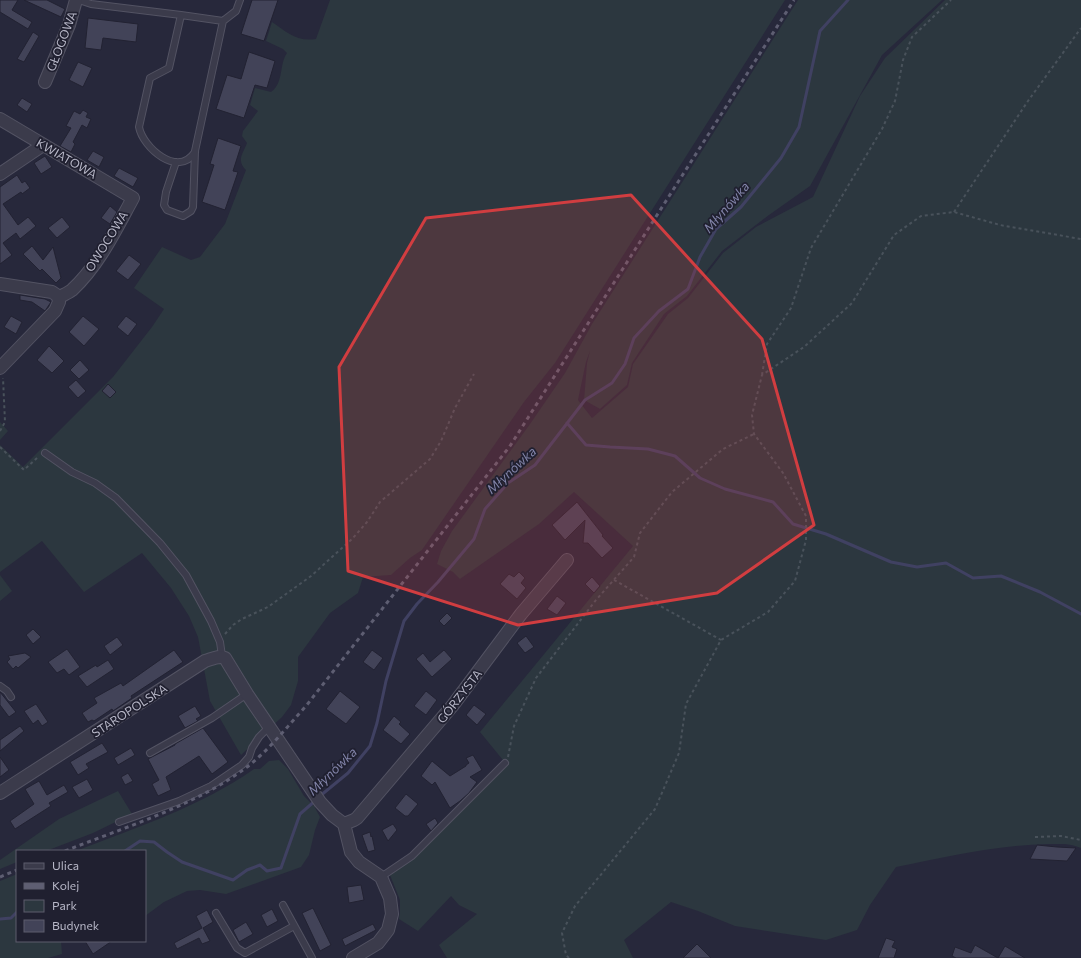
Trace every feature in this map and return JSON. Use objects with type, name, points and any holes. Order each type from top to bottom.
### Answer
[{"type":"street","name":"GŁOGOWA","points":[[45,82],[69,25],[76,0]]},
{"type":"street","name":"KWIATOWA","points":[[0,119],[133,198]]},
{"type":"street","points":[[0,174],[43,145]]},
{"type":"street","name":"OWOCOWA","points":[[58,298],[71,290],[90,269],[107,245],[133,198]]},
{"type":"street","points":[[0,284],[52,292],[56,294],[58,298],[58,306],[55,311],[1,366]]},
{"type":"street","name":"GÓRZYSTA","points":[[344,824],[357,818],[453,705],[521,614],[567,560]]},
{"type":"street","points":[[222,656],[228,660],[247,694],[317,798],[332,815],[344,824],[351,852],[360,862],[381,877],[390,898],[392,914],[388,930],[378,943],[353,958]]},
{"type":"street","name":"STAROPOLSKA","points":[[0,793],[205,662],[222,656]]},
{"type":"lane","points":[[79,0],[91,4],[182,14],[222,22]]},
{"type":"lane","points":[[176,162],[166,192],[164,205],[167,210],[183,216],[187,215],[193,207],[195,151],[222,22],[236,11],[240,0]]},
{"type":"lane","points":[[182,14],[169,68],[150,78],[139,127],[140,133],[154,152],[165,158],[176,162],[184,162],[189,159],[195,151]]},
{"type":"lane","points":[[45,453],[72,472],[95,483],[116,498],[160,543],[186,575],[211,621],[220,642],[222,656]]},
{"type":"lane","points":[[0,686],[7,691],[11,697]]},
{"type":"lane","points":[[150,753],[212,718],[247,694]]},
{"type":"lane","points":[[121,822],[179,801],[211,786],[242,765],[249,758],[252,748],[259,737],[269,727]]},
{"type":"lane","points":[[381,877],[412,856],[505,763]]},
{"type":"lane","points":[[283,905],[312,958]]},
{"type":"lane","points":[[216,913],[236,948],[244,953],[294,926]]},
{"type":"path","points":[[569,958],[566,955],[562,933],[575,906],[655,809],[679,753],[686,704],[721,640],[768,612],[795,581],[806,540],[806,516],[783,473],[754,434],[752,415],[762,375],[767,344],[791,308],[811,248],[882,129],[895,101],[903,60],[912,37],[951,0]]},
{"type":"path","points":[[954,212],[1028,101],[1081,28]]},
{"type":"path","points":[[762,375],[804,347],[852,303],[894,235],[922,216],[954,212],[1000,225],[1081,239]]},
{"type":"path","points":[[0,431],[4,422],[1,366]]},
{"type":"path","points":[[220,642],[227,630],[233,625],[242,619],[268,607],[311,576],[367,522],[380,502],[430,459],[441,441],[455,408],[474,374]]},
{"type":"path","points":[[505,763],[507,761],[514,726],[536,678],[596,600],[634,557],[640,533],[672,492],[723,449],[754,434]]},
{"type":"path","points":[[0,448],[24,470],[38,457],[45,453]]},
{"type":"path","points":[[614,580],[721,640]]},
{"type":"path","points":[[1035,837],[1061,836],[1081,840]]},
{"type":"highlighted area","points":[[631,195],[762,339],[814,525],[717,593],[518,625],[348,571],[339,367],[426,218]]},
{"type":"green space","points":[[330,0],[785,0],[555,363],[524,402],[422,550],[410,558],[391,575],[363,577],[358,593],[330,613],[298,657],[298,681],[291,705],[282,717],[241,755],[210,701],[198,637],[189,616],[171,588],[142,553],[84,592],[42,541],[0,572],[0,445],[23,467],[113,377],[152,327],[164,309],[134,288],[162,247],[191,260],[200,257],[225,224],[246,170],[241,163],[241,157],[247,143],[242,136],[243,131],[258,111],[250,105],[255,88],[271,92],[275,88],[280,79],[283,62],[287,53],[283,49],[266,41],[272,22],[297,38],[309,40],[316,39]]},
{"type":"green space","points":[[798,0],[942,0],[882,55],[810,186],[722,251],[687,296],[664,314],[632,363],[627,385],[600,409],[584,400],[587,363],[590,351],[586,362],[578,400],[592,418],[628,387],[633,364],[668,314],[688,298],[723,253],[756,227],[813,197],[860,96],[885,58],[945,0],[1081,0],[1081,848],[1073,845],[1061,844],[1029,845],[972,852],[896,867],[870,905],[857,930],[826,940],[735,926],[671,902],[624,940],[633,958],[447,958],[439,945],[477,914],[459,905],[451,896],[418,931],[399,919],[400,900],[390,875],[442,830],[507,765],[480,732],[633,546],[574,492],[539,524],[460,579],[453,572],[437,564],[441,551],[452,531],[565,373],[592,324]]},
{"type":"green space","points":[[0,422],[8,431],[0,440]]},
{"type":"green space","points":[[0,575],[12,591],[0,601]]},
{"type":"green space","points":[[279,760],[288,769],[304,796],[314,806],[320,817],[309,855],[301,867],[226,894],[200,890],[187,891],[164,902],[146,915],[146,850],[79,850],[145,825],[190,805],[254,769],[260,769],[269,761]]},
{"type":"green space","points":[[118,791],[132,814],[93,833],[49,850],[16,850],[16,862],[0,869],[0,860],[59,819]]},
{"type":"green space","points":[[16,874],[16,942],[61,942],[62,954],[48,958],[0,958],[0,881]]},
{"type":"building","points":[[0,0],[18,0],[12,10],[32,22],[28,29],[0,12]]},
{"type":"building","points":[[24,0],[47,0],[65,9],[61,17]]},
{"type":"building","points":[[252,0],[278,0],[264,41],[241,34]]},
{"type":"building","points":[[88,18],[138,24],[136,42],[103,38],[101,50],[85,48]]},
{"type":"building","points":[[33,32],[39,36],[24,62],[17,59]]},
{"type":"building","points":[[249,52],[275,61],[267,88],[255,85],[244,118],[216,109],[227,75],[241,79]]},
{"type":"building","points":[[78,62],[92,68],[83,87],[69,80]]},
{"type":"building","points":[[22,98],[32,104],[27,112],[17,105]]},
{"type":"building","points":[[83,110],[88,113],[86,117],[91,119],[87,128],[82,125],[73,142],[75,144],[71,152],[60,146],[71,128],[66,126],[74,111],[80,114]]},
{"type":"building","points":[[218,138],[241,146],[233,171],[238,172],[225,210],[202,202],[214,165],[210,164]]},
{"type":"building","points":[[93,151],[104,157],[99,167],[87,160]]},
{"type":"building","points":[[45,156],[52,167],[41,174],[34,163]]},
{"type":"building","points":[[119,168],[138,178],[133,187],[114,176]]},
{"type":"building","points":[[17,175],[22,183],[25,181],[30,188],[3,204],[18,225],[28,217],[36,226],[20,239],[16,233],[3,243],[12,255],[0,264],[0,187]]},
{"type":"building","points":[[110,206],[117,212],[110,224],[101,218]]},
{"type":"building","points":[[62,217],[70,227],[57,238],[48,228]]},
{"type":"building","points":[[32,246],[43,260],[53,247],[61,278],[56,283],[42,269],[40,271],[23,254]]},
{"type":"building","points":[[129,255],[141,264],[128,280],[116,271]]},
{"type":"building","points":[[20,295],[45,299],[51,302],[45,311],[32,302],[20,300]]},
{"type":"building","points":[[11,316],[22,322],[16,334],[4,327]]},
{"type":"building","points":[[83,316],[99,329],[84,346],[69,332]]},
{"type":"building","points":[[126,316],[137,324],[128,336],[117,327]]},
{"type":"building","points":[[49,346],[64,361],[52,373],[37,360]]},
{"type":"building","points":[[80,360],[89,370],[79,379],[70,370]]},
{"type":"building","points":[[76,380],[86,391],[78,398],[68,387]]},
{"type":"building","points":[[108,384],[116,392],[110,398],[102,391]]},
{"type":"building","points":[[577,502],[603,535],[602,536],[613,548],[602,558],[588,543],[583,543],[585,520],[565,540],[552,525]]},
{"type":"building","points":[[519,572],[525,578],[521,583],[526,588],[517,599],[500,584],[509,574],[514,577]]},
{"type":"building","points":[[592,577],[600,586],[594,593],[585,584]]},
{"type":"building","points":[[557,596],[566,603],[557,615],[547,609]]},
{"type":"building","points":[[447,613],[452,618],[444,626],[439,621]]},
{"type":"building","points":[[33,629],[41,637],[33,644],[26,635]]},
{"type":"building","points":[[526,636],[534,647],[525,653],[517,643]]},
{"type":"building","points":[[117,637],[123,645],[110,655],[104,646]]},
{"type":"building","points":[[67,649],[80,667],[69,675],[64,669],[57,673],[48,662]]},
{"type":"building","points":[[174,650],[183,662],[131,696],[132,698],[113,711],[112,709],[94,721],[92,720],[88,722],[82,713],[97,703],[94,698],[121,683],[123,686]]},
{"type":"building","points":[[372,650],[383,658],[374,670],[363,662]]},
{"type":"building","points":[[444,650],[452,659],[432,677],[416,659],[423,653],[430,662]]},
{"type":"building","points":[[25,653],[31,657],[18,668],[16,666],[13,669],[7,662],[10,659],[8,656]]},
{"type":"building","points":[[108,660],[114,669],[87,687],[78,676],[96,665],[97,667]]},
{"type":"building","points":[[340,691],[360,707],[346,724],[326,709]]},
{"type":"building","points":[[426,691],[437,700],[426,715],[414,706]]},
{"type":"building","points":[[0,692],[16,712],[9,717],[0,705]]},
{"type":"building","points":[[36,704],[48,722],[42,726],[38,720],[33,724],[24,711]]},
{"type":"building","points":[[474,705],[486,714],[477,725],[466,715]]},
{"type":"building","points":[[195,706],[201,716],[196,719],[198,721],[185,728],[178,716]]},
{"type":"building","points":[[394,716],[401,722],[399,724],[410,734],[401,744],[383,730]]},
{"type":"building","points":[[20,726],[24,731],[0,751],[0,740]]},
{"type":"building","points":[[203,728],[228,762],[212,774],[199,756],[166,777],[171,790],[158,796],[152,784],[159,780],[148,759]]},
{"type":"building","points":[[102,743],[108,752],[86,764],[89,768],[78,775],[70,762]]},
{"type":"building","points":[[131,748],[135,755],[118,765],[114,758]]},
{"type":"building","points":[[473,755],[482,770],[470,777],[477,782],[469,793],[450,808],[435,782],[432,785],[421,776],[432,761],[450,776],[466,766],[469,763],[466,758]]},
{"type":"building","points":[[0,757],[9,770],[0,777]]},
{"type":"building","points":[[128,773],[133,781],[125,785],[121,777]]},
{"type":"building","points":[[87,779],[93,790],[79,798],[72,787]]},
{"type":"building","points":[[39,781],[47,795],[64,785],[68,792],[49,803],[51,806],[15,829],[10,821],[34,804],[25,789]]},
{"type":"building","points":[[406,794],[418,804],[408,816],[405,816],[395,808]]},
{"type":"building","points":[[435,818],[438,823],[431,831],[426,824]]},
{"type":"building","points":[[393,824],[397,830],[388,841],[382,830]]},
{"type":"building","points":[[370,832],[375,850],[368,852],[362,835]]},
{"type":"building","points":[[1037,845],[1076,848],[1067,861],[1030,859]]},
{"type":"building","points":[[361,885],[364,900],[349,903],[347,887]]},
{"type":"building","points":[[313,908],[331,945],[320,951],[302,913]]},
{"type":"building","points":[[272,909],[278,921],[267,927],[261,915]]},
{"type":"building","points":[[207,910],[213,922],[203,928],[210,941],[202,944],[199,938],[177,949],[174,943],[202,928],[196,916]]},
{"type":"building","points":[[246,922],[253,934],[239,942],[233,930]]},
{"type":"building","points":[[373,924],[376,930],[345,946],[342,939]]},
{"type":"building","points":[[886,938],[895,941],[892,947],[897,949],[894,958],[878,958]]},
{"type":"building","points":[[86,942],[111,942],[93,954]]},
{"type":"building","points":[[697,944],[711,958],[683,958]]},
{"type":"building","points":[[975,945],[998,958],[956,958],[952,956],[955,947],[971,953]]},
{"type":"building","points":[[1005,946],[1025,958],[998,958]]},
{"type":"waterway","name":"Młynówka","points":[[320,796],[348,773],[370,746],[377,723],[386,681],[404,621],[474,539],[485,509],[508,483],[535,465],[585,400],[612,383],[625,364],[634,338],[659,311],[688,289],[700,257],[716,229],[741,207],[781,158],[799,127],[820,31],[848,0]]},
{"type":"waterway","points":[[567,423],[586,445],[648,449],[675,456],[700,478],[725,489],[773,502],[793,524],[826,534],[891,562],[917,567],[946,563],[973,578],[1001,576],[1040,592],[1081,614]]},
{"type":"waterway","name":"Młynówka","points":[[126,850],[140,841],[154,842],[182,862],[233,880],[247,870],[260,865],[267,871],[281,868],[300,814],[316,800]]},
{"type":"waterway","name":"Młynówka","points":[[0,919],[11,918],[16,913]]},
{"type":"railway","points":[[68,850],[159,815],[227,781],[247,767],[263,753],[306,706],[510,446],[794,0]]},
{"type":"railway","points":[[0,877],[16,870]]}]
